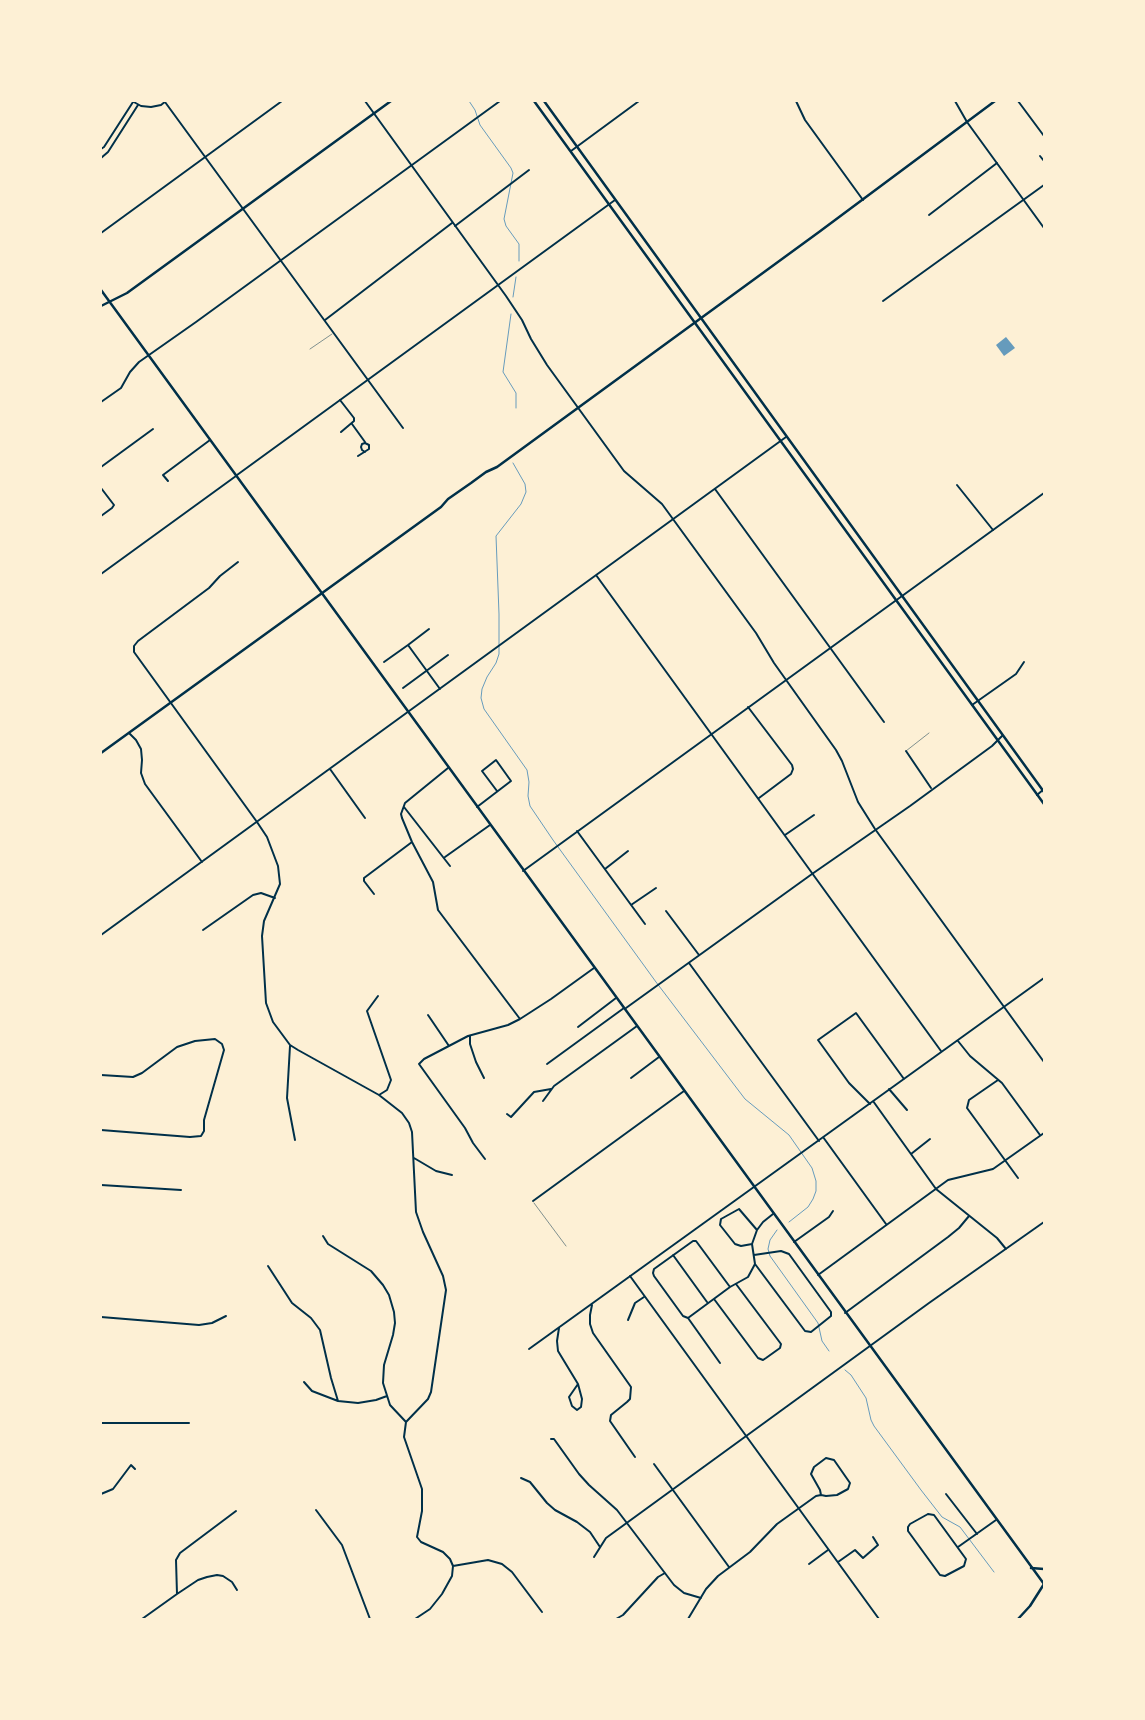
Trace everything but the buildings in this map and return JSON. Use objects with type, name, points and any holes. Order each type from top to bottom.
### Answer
[{"type":"main road","points":[[101,306],[130,291],[391,101]]},
{"type":"main road","points":[[534,101],[1044,804]]},
{"type":"main road","points":[[544,101],[1043,791]]},
{"type":"main road","points":[[101,753],[440,508],[448,499],[497,467],[579,408],[995,101]]},
{"type":"main road","points":[[636,243],[643,238]]},
{"type":"main road","points":[[101,290],[1044,1584],[1030,1606],[1018,1619]]},
{"type":"main road","points":[[1032,1568],[1044,1569]]},
{"type":"street","points":[[101,232],[282,101]]},
{"type":"street","points":[[365,101],[498,285],[522,320],[531,340],[547,365],[624,471],[662,504],[756,633],[786,680],[836,750],[860,806],[875,829],[1044,1062]]},
{"type":"street","points":[[101,402],[121,388],[136,364],[205,316],[500,101]]},
{"type":"street","points":[[571,151],[639,101]]},
{"type":"street","points":[[796,101],[805,120],[863,200]]},
{"type":"street","points":[[955,101],[967,122],[1044,228]]},
{"type":"street","points":[[1018,101],[1044,136]]},
{"type":"street","points":[[101,149],[132,102],[151,107],[166,102],[403,428]]},
{"type":"street","points":[[101,158],[108,152],[138,105]]},
{"type":"street","points":[[1040,156],[1044,161]]},
{"type":"street","points":[[929,215],[997,163]]},
{"type":"street","points":[[324,320],[529,170]]},
{"type":"street","points":[[883,300],[1044,185]]},
{"type":"street","points":[[101,574],[615,200]]},
{"type":"street","points":[[340,400],[354,418],[352,424],[340,432]]},
{"type":"street","points":[[352,424],[370,447],[358,456]]},
{"type":"street","points":[[101,467],[153,430]]},
{"type":"street","points":[[101,936],[786,437]]},
{"type":"street","points":[[168,481],[163,474],[210,440]]},
{"type":"street","points":[[365,442],[361,447],[365,452]]},
{"type":"street","points":[[957,485],[992,530]]},
{"type":"street","points":[[101,488],[114,505],[101,516]]},
{"type":"street","points":[[715,489],[884,722]]},
{"type":"street","points":[[523,870],[1044,493]]},
{"type":"street","points":[[238,562],[220,576],[209,588],[138,640],[134,646],[134,652],[257,822],[268,840],[278,866],[280,884],[264,921],[262,936],[266,1003],[273,1022],[290,1044],[380,1095],[399,1110],[409,1123],[413,1136],[418,1219],[422,1232],[444,1276],[446,1290],[431,1392],[428,1399],[406,1422],[404,1441],[423,1495],[417,1537],[421,1542],[444,1552],[453,1566],[452,1576],[442,1594],[430,1609],[415,1619]]},
{"type":"street","points":[[596,575],[941,1052]]},
{"type":"street","points":[[384,662],[429,629]]},
{"type":"street","points":[[408,644],[440,689]]},
{"type":"street","points":[[402,688],[448,656]]},
{"type":"street","points":[[972,705],[1016,674],[1024,662]]},
{"type":"street","points":[[748,707],[792,766],[793,770],[758,798]]},
{"type":"street","points":[[129,733],[141,749],[141,773],[145,784],[202,862]]},
{"type":"street","points":[[548,1064],[932,789],[1002,736]]},
{"type":"street","points":[[906,751],[932,789]]},
{"type":"street","points":[[477,807],[511,781],[496,760],[482,770],[497,791]]},
{"type":"street","points":[[448,768],[415,793],[405,803],[401,814],[412,842],[432,882],[438,910],[520,1019]]},
{"type":"street","points":[[330,769],[365,818]]},
{"type":"street","points":[[1037,794],[1043,791]]},
{"type":"street","points":[[404,807],[450,866]]},
{"type":"street","points":[[785,835],[814,815]]},
{"type":"street","points":[[444,857],[490,825]]},
{"type":"street","points":[[578,831],[645,924]]},
{"type":"street","points":[[374,894],[364,881],[364,878],[412,842]]},
{"type":"street","points":[[605,869],[628,851]]},
{"type":"street","points":[[631,905],[656,888]]},
{"type":"street","points":[[203,930],[253,895],[261,893],[275,898]]},
{"type":"street","points":[[666,911],[699,955]]},
{"type":"street","points":[[689,962],[819,1140]]},
{"type":"street","points":[[485,1159],[420,1064],[424,1059],[470,1036],[520,1019],[594,968]]},
{"type":"street","points":[[529,1349],[1044,978]]},
{"type":"street","points":[[378,996],[367,1011],[391,1080],[387,1090],[380,1095]]},
{"type":"street","points":[[578,1027],[616,998]]},
{"type":"street","points":[[870,1104],[850,1083],[818,1040],[856,1013],[904,1079]]},
{"type":"street","points":[[428,1015],[449,1046]]},
{"type":"street","points":[[543,1101],[554,1086],[637,1026]]},
{"type":"street","points":[[470,1036],[470,1044],[484,1078]]},
{"type":"street","points":[[101,1075],[133,1077],[186,1043],[215,1039],[222,1044],[224,1050],[204,1120],[204,1131],[201,1136],[190,1137],[101,1130]]},
{"type":"street","points":[[958,1041],[970,1056],[1008,1090],[1040,1135]]},
{"type":"street","points":[[290,1044],[287,1098],[295,1140]]},
{"type":"street","points":[[631,1078],[659,1057]]},
{"type":"street","points":[[998,1080],[969,1100],[967,1108],[1018,1178]]},
{"type":"street","points":[[508,1114],[511,1117],[534,1092],[551,1089]]},
{"type":"street","points":[[889,1090],[907,1110]]},
{"type":"street","points":[[533,1201],[684,1091]]},
{"type":"street","points":[[873,1102],[936,1189],[997,1238],[1006,1248]]},
{"type":"street","points":[[817,1275],[948,1180],[966,1174],[993,1169],[1044,1133]]},
{"type":"street","points":[[823,1137],[886,1224]]},
{"type":"street","points":[[911,1154],[930,1139]]},
{"type":"street","points":[[414,1158],[436,1171],[452,1174]]},
{"type":"street","points":[[101,1185],[181,1190]]},
{"type":"street","points":[[752,1244],[741,1246],[735,1244],[720,1225],[721,1219],[739,1209],[757,1230]]},
{"type":"street","points":[[794,1242],[829,1217],[833,1211]]},
{"type":"street","points":[[754,1255],[782,1250],[789,1254],[831,1312],[831,1316],[811,1332],[804,1331],[755,1264],[752,1244],[757,1230],[773,1214]]},
{"type":"street","points":[[845,1313],[948,1237],[969,1216]]},
{"type":"street","points":[[594,1557],[606,1538],[1044,1222]]},
{"type":"street","points":[[323,1236],[328,1244],[371,1271],[389,1295],[393,1306],[395,1323],[394,1335],[383,1369],[383,1383],[390,1405],[406,1422]]},
{"type":"street","points":[[720,1363],[688,1318],[683,1316],[654,1276],[654,1269],[693,1241],[696,1241],[730,1287]]},
{"type":"street","points":[[673,1256],[708,1303]]},
{"type":"street","points":[[688,1318],[730,1287],[748,1277],[755,1264]]},
{"type":"street","points":[[268,1266],[292,1303],[311,1318],[320,1330],[329,1372],[338,1401]]},
{"type":"street","points":[[630,1276],[879,1619]]},
{"type":"street","points":[[714,1299],[758,1358],[763,1360],[766,1358],[780,1348],[780,1344],[736,1284]]},
{"type":"street","points":[[628,1320],[635,1303],[644,1296]]},
{"type":"street","points":[[593,1302],[590,1315],[590,1324],[593,1332],[628,1383],[631,1391],[627,1402],[611,1415],[610,1421],[635,1457]]},
{"type":"street","points":[[101,1317],[200,1325],[212,1323],[226,1316]]},
{"type":"street","points":[[559,1328],[558,1351],[578,1384],[582,1399],[581,1407],[577,1410],[572,1406],[568,1397],[578,1384]]},
{"type":"street","points":[[304,1382],[312,1390],[338,1401],[358,1403],[387,1396]]},
{"type":"street","points":[[101,1422],[189,1423]]},
{"type":"street","points":[[552,1439],[554,1439],[585,1481],[609,1502],[679,1590],[701,1598]]},
{"type":"street","points":[[688,1619],[712,1581],[750,1552],[777,1524],[816,1496],[837,1495],[845,1491],[849,1486],[848,1479],[832,1459],[826,1458],[814,1467],[811,1472],[821,1495]]},
{"type":"street","points":[[654,1464],[729,1567]]},
{"type":"street","points":[[101,1494],[113,1489],[128,1468],[131,1466],[136,1469]]},
{"type":"street","points":[[521,1478],[530,1482],[555,1510],[577,1522],[590,1532],[600,1547]]},
{"type":"street","points":[[946,1494],[977,1534]]},
{"type":"street","points":[[316,1510],[342,1545],[370,1619]]},
{"type":"street","points":[[177,1594],[176,1560],[180,1553],[236,1511]]},
{"type":"street","points":[[932,1514],[958,1547],[966,1559],[966,1563],[962,1568],[945,1576],[940,1575],[908,1531],[908,1527],[914,1521],[932,1514]]},
{"type":"street","points":[[958,1547],[996,1520]]},
{"type":"street","points":[[838,1562],[855,1550],[863,1558],[878,1545],[873,1537]]},
{"type":"street","points":[[809,1564],[828,1550]]},
{"type":"street","points":[[453,1566],[488,1560],[502,1564],[512,1572],[542,1612]]},
{"type":"street","points":[[616,1619],[664,1573]]},
{"type":"street","points":[[142,1619],[198,1580],[217,1575],[228,1579],[238,1590]]},
{"type":"lane","points":[[310,349],[333,333]]},
{"type":"lane","points":[[906,751],[929,733]]},
{"type":"lane","points":[[533,1201],[566,1246]]},
{"type":"water","points":[[1006,337],[1015,348],[1004,356],[996,345]]},
{"type":"waterway","points":[[469,101],[475,110],[480,125],[513,173],[504,219],[506,226],[519,244],[519,261]]},
{"type":"waterway","points":[[513,297],[516,277]]},
{"type":"waterway","points":[[511,314],[503,372],[516,393],[516,408]]},
{"type":"waterway","points":[[513,463],[525,484],[526,492],[521,504],[496,536],[499,654],[482,689],[481,698],[484,709],[527,770],[530,806],[553,840],[656,982],[745,1099],[789,1135],[812,1168],[816,1181],[816,1191],[813,1199],[808,1207],[789,1222]]},
{"type":"waterway","points":[[777,1230],[770,1240],[768,1249],[770,1256],[818,1323],[822,1341],[829,1351]]},
{"type":"waterway","points":[[845,1370],[851,1375],[866,1398],[874,1426],[921,1490],[942,1517],[960,1527],[994,1572]]}]
